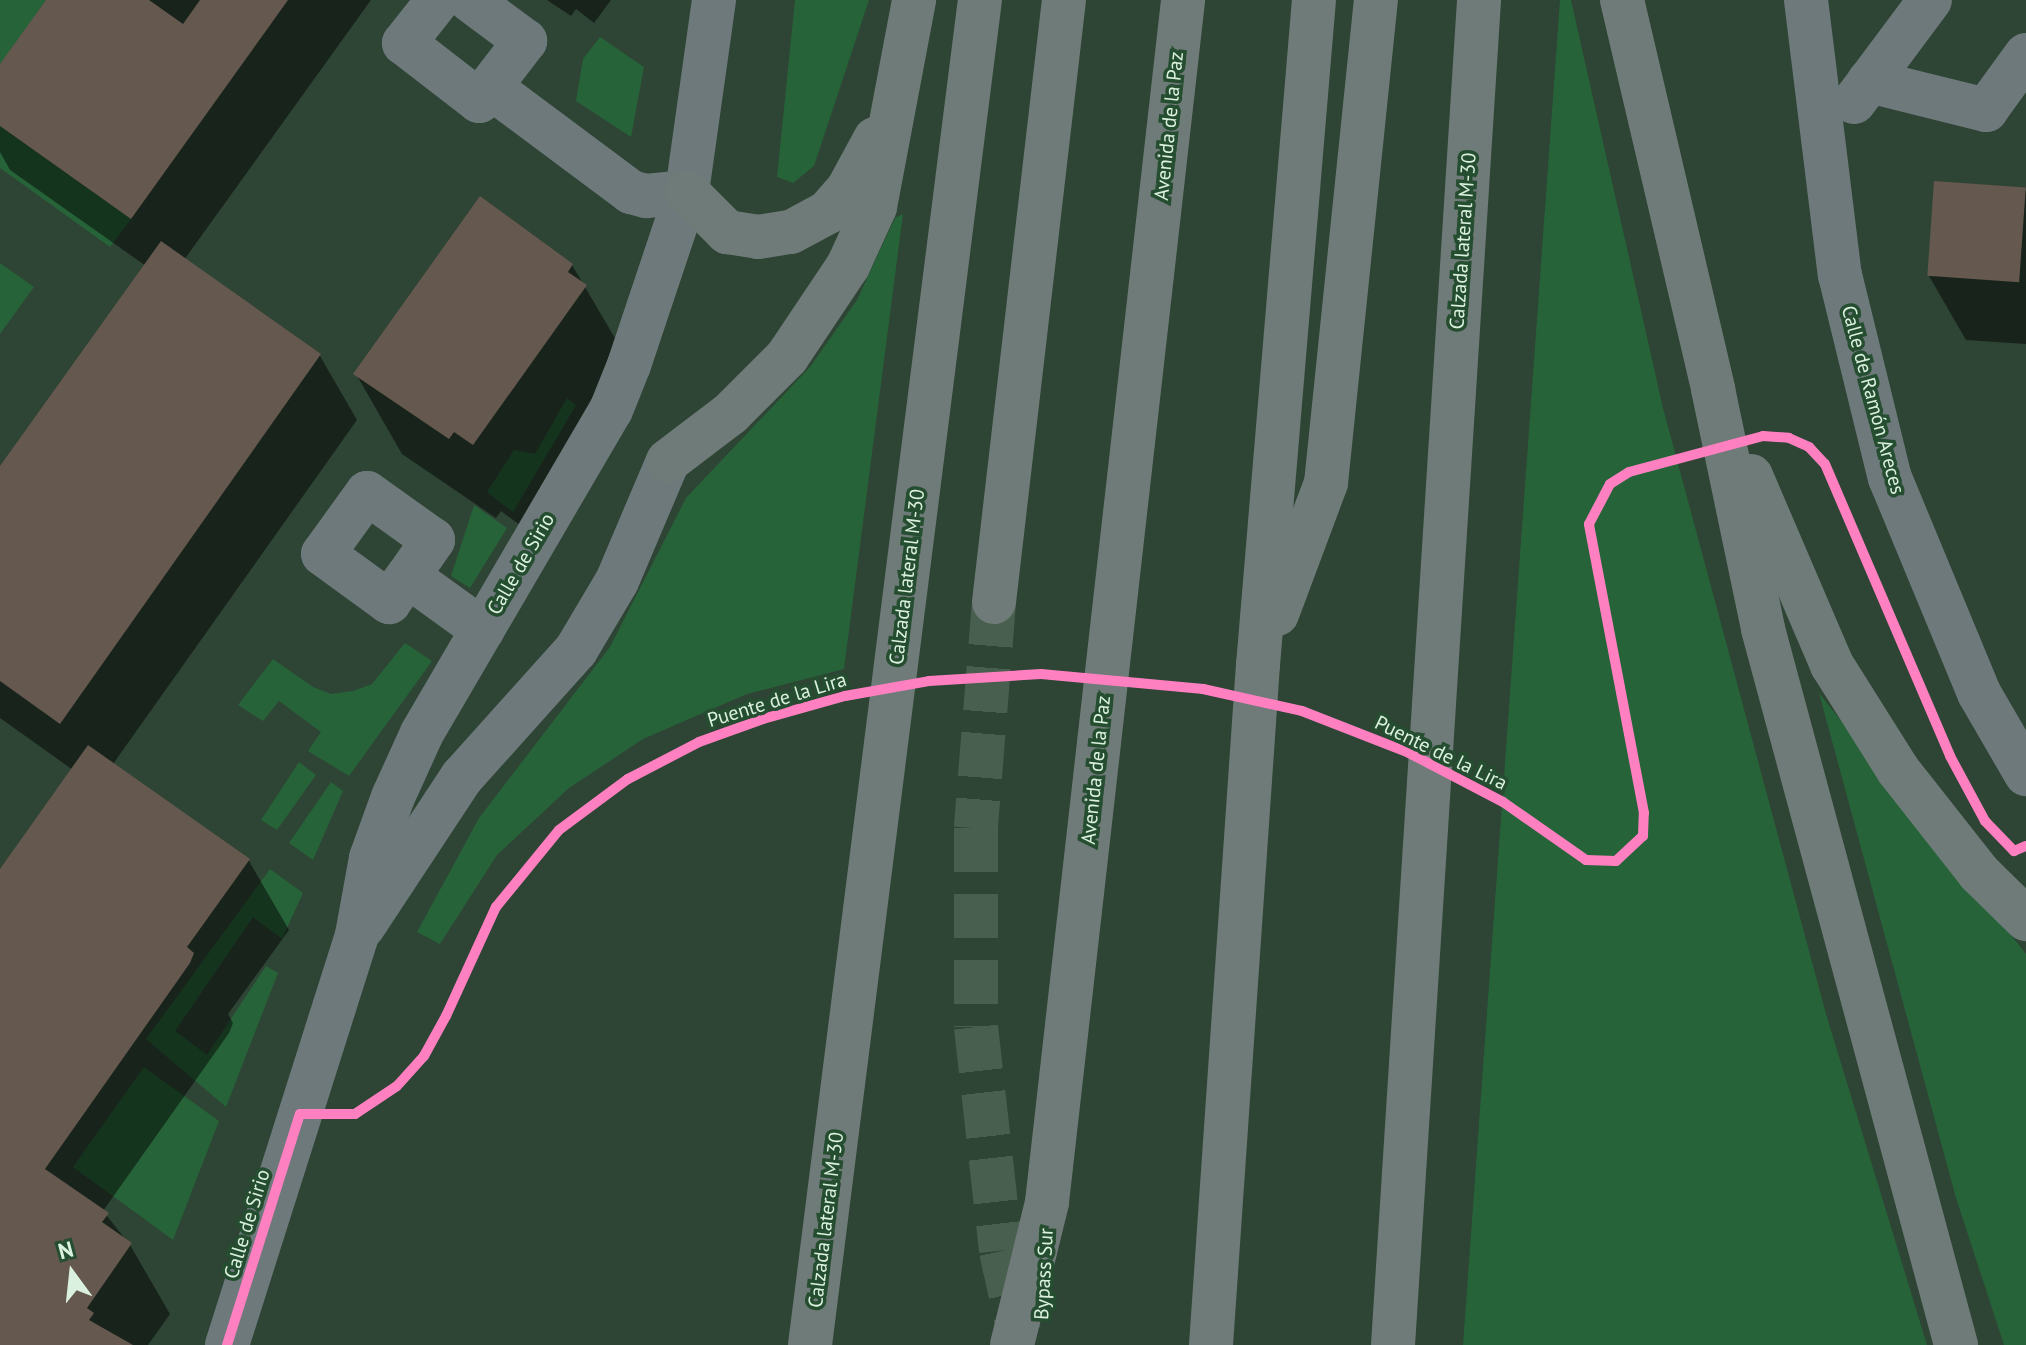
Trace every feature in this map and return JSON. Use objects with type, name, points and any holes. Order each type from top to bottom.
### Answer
[{"type":"highway","points":[[668,461],[730,414],[819,316],[875,207],[914,0]]},
{"type":"highway","name":"Calzada lateral M-30","points":[[810,1345],[980,0]]},
{"type":"highway","points":[[994,602],[1064,0]]},
{"type":"highway","name":"Avenida de la Paz","points":[[1012,1345],[1047,1202],[1183,0]]},
{"type":"highway","points":[[1211,1345],[1258,665],[1314,0]]},
{"type":"highway","points":[[1258,665],[1326,483],[1376,0]]},
{"type":"highway","name":"Calzada lateral M-30","points":[[1393,1345],[1479,0]]},
{"type":"highway","points":[[1622,0],[1713,389],[1763,629],[1956,1345]]},
{"type":"highway","points":[[687,192],[727,232],[758,237],[791,232],[828,212],[848,189],[896,98]]},
{"type":"highway","points":[[1713,389],[1832,665],[1898,770],[1979,873],[2026,919]]},
{"type":"highway","name":"Bypass Sur","points":[[1040,1345],[1047,1202]]},
{"type":"street","points":[[438,0],[404,43],[479,101],[525,41],[470,0]]},
{"type":"street","name":"Calle de Sirio","points":[[227,1345],[357,935],[371,858],[393,797],[422,733],[611,410],[687,192],[714,0]]},
{"type":"street","name":"Calle de Ramón Areces","points":[[1806,0],[1840,275],[1890,478],[1979,693],[2026,774]]},
{"type":"street","points":[[1824,142],[1930,0]]},
{"type":"street","points":[[1869,81],[1986,110],[2026,55]]},
{"type":"street","points":[[490,87],[631,192],[646,196],[687,192]]},
{"type":"street","name":"Calle de Sirio","points":[[357,935],[462,777],[528,709],[576,650],[617,581],[668,461]]},
{"type":"street","points":[[408,576],[483,630]]},
{"type":"green space","points":[[0,0],[46,0],[0,65]]},
{"type":"green space","points":[[795,0],[869,0],[814,166],[793,183],[777,177]]},
{"type":"green space","points":[[1560,0],[1571,0],[1663,408],[1826,1014],[1927,1345],[1463,1345]]},
{"type":"green space","points":[[600,37],[644,67],[631,137],[576,101],[583,59]]},
{"type":"green space","points":[[0,126],[131,219],[110,247],[0,168]]},
{"type":"green space","points":[[903,214],[844,669],[747,694],[643,739],[569,788],[497,855],[440,944],[417,932],[479,818],[610,647],[686,498],[810,367],[857,300],[895,218]]},
{"type":"green space","points":[[0,263],[34,287],[0,334]]},
{"type":"green space","points":[[567,398],[576,405],[513,512],[487,492],[514,450],[535,454]]},
{"type":"green space","points":[[474,505],[507,528],[470,588],[451,576]]},
{"type":"green space","points":[[405,643],[432,661],[349,776],[308,751],[321,732],[279,701],[263,721],[238,705],[273,659],[313,687],[331,694],[372,684]]},
{"type":"green space","points":[[1819,693],[2026,954],[2026,1345],[2004,1345],[1956,1198]]},
{"type":"green space","points":[[299,762],[316,775],[277,830],[261,820]]},
{"type":"green space","points":[[331,782],[343,791],[313,860],[289,843]]},
{"type":"green space","points":[[270,869],[303,893],[282,939],[253,917],[175,1031],[207,1055],[266,966],[278,973],[226,1107],[146,1039]]},
{"type":"green space","points":[[144,1067],[219,1121],[173,1240],[73,1167]]},
{"type":"building","points":[[46,0],[149,0],[183,24],[200,0],[288,0],[131,219],[0,126],[0,64]]},
{"type":"building","points":[[1934,181],[2026,187],[2019,282],[1927,276]]},
{"type":"building","points":[[480,196],[573,264],[568,272],[587,285],[473,445],[454,432],[449,439],[353,374]]},
{"type":"building","points":[[161,241],[321,354],[60,724],[0,681],[0,466]]},
{"type":"building","points":[[88,745],[250,859],[187,947],[194,953],[190,963],[45,1169],[109,1213],[102,1222],[132,1243],[87,1308],[94,1313],[89,1320],[133,1345],[0,1345],[0,869]]},
{"type":"tunnel","points":[[994,602],[976,828],[976,1027],[1001,1251],[1019,1332]]},
{"type":"cycle path","name":"Puente de la Lira","points":[[227,1345],[300,1114],[355,1114],[397,1086],[424,1056],[446,1016],[496,907],[559,830],[628,779],[699,742],[763,719],[845,696],[929,681],[1041,674],[1203,689],[1302,711],[1409,753],[1503,802],[1586,860],[1616,861],[1643,836],[1644,813],[1589,524],[1610,484],[1629,472],[1763,436],[1789,438],[1809,447],[1825,464],[1950,756],[1985,821],[2014,851],[2026,846]]}]
